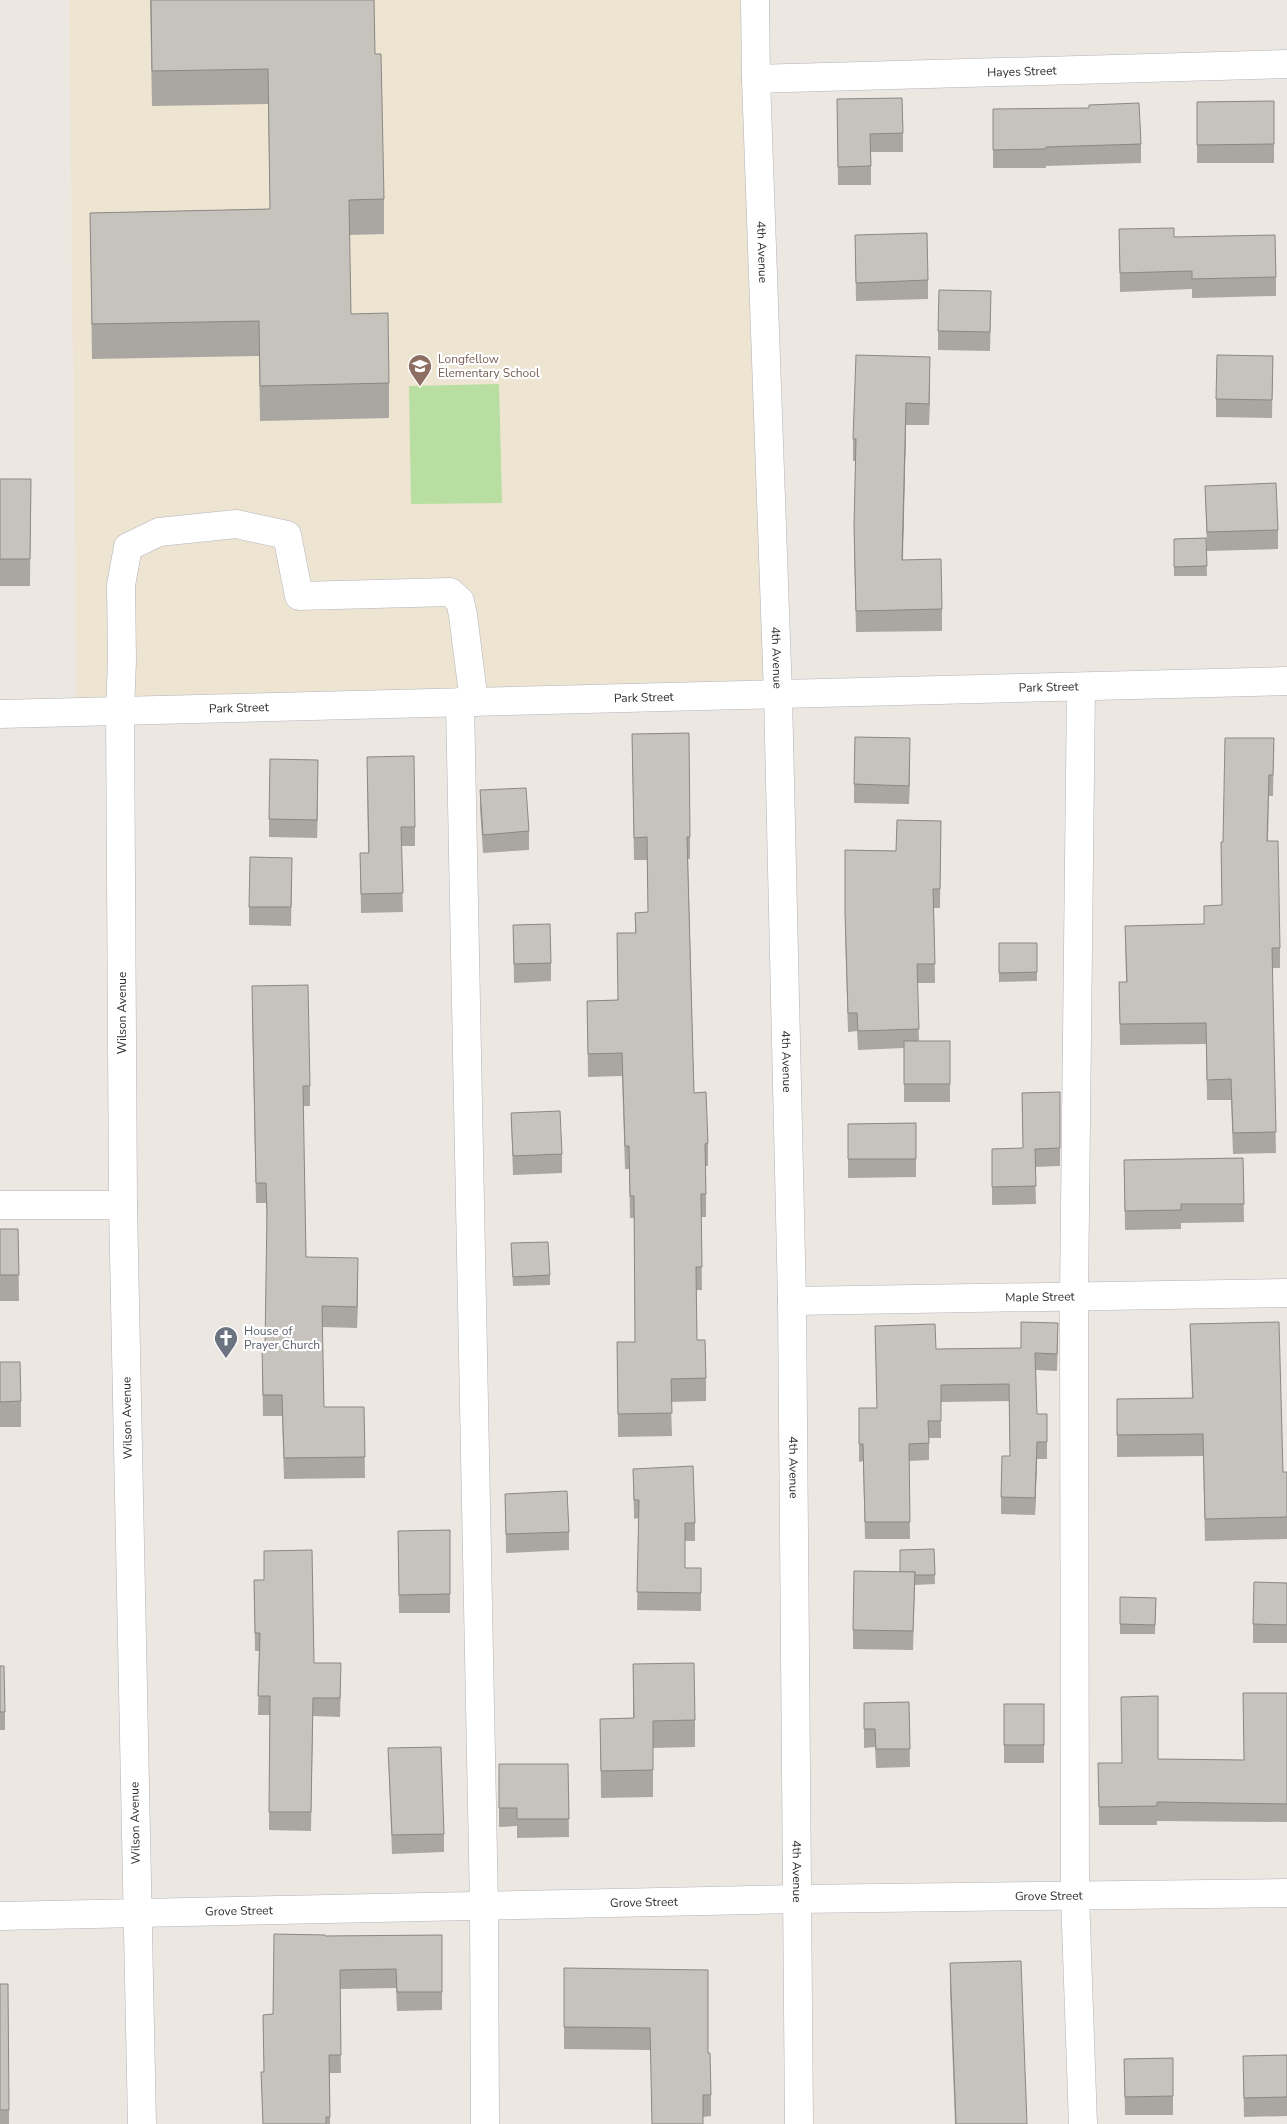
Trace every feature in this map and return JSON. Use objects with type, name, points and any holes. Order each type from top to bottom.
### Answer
[{"type":"street","name":"4th Avenue","points":[[756,0],[756,79],[778,694],[792,1301],[799,2124]]},
{"type":"street","name":"Hayes Street","points":[[756,79],[1287,64]]},
{"type":"street","name":"Wilson Avenue","points":[[142,2124],[123,1205],[120,711],[122,660],[121,585],[128,547],[159,532],[236,524],[287,535],[299,596],[450,592],[460,601],[463,615],[467,702]]},
{"type":"street","name":"Park Street","points":[[0,714],[1287,682]]},
{"type":"street","points":[[1081,687],[1074,1296],[1075,1896],[1083,2124]]},
{"type":"street","points":[[467,702],[484,1906],[485,2124]]},
{"type":"street","points":[[0,1205],[123,1205]]},
{"type":"street","name":"Maple Street","points":[[792,1301],[1287,1293]]},
{"type":"street","name":"Grove Street","points":[[0,1916],[798,1899],[1287,1893]]},
{"type":"shaded area","name":"Longfellow Elementary School","points":[[69,0],[756,0],[778,695],[77,712]]},
{"type":"green space","points":[[499,384],[502,503],[411,504],[409,386]]},
{"type":"building","points":[[151,0],[374,0],[375,54],[381,54],[384,199],[349,200],[351,314],[388,313],[389,383],[260,386],[259,321],[92,324],[90,213],[270,209],[268,69],[152,71]]},
{"type":"building","points":[[902,98],[903,133],[870,134],[871,166],[838,167],[837,99]]},
{"type":"building","points":[[1274,101],[1274,144],[1197,145],[1197,102]]},
{"type":"building","points":[[1139,103],[1141,144],[993,150],[993,109],[1089,108],[1089,105]]},
{"type":"building","points":[[1174,228],[1174,237],[1275,235],[1276,277],[1192,279],[1192,271],[1120,273],[1119,229]]},
{"type":"building","points":[[927,233],[928,280],[856,283],[855,235]]},
{"type":"building","points":[[939,290],[991,291],[990,332],[938,331]]},
{"type":"building","points":[[856,355],[930,357],[929,404],[906,403],[902,560],[941,559],[942,609],[856,611],[854,526],[856,439],[853,439]]},
{"type":"building","points":[[1217,355],[1273,356],[1272,400],[1216,399]]},
{"type":"building","points":[[0,479],[31,479],[30,559],[0,559]]},
{"type":"building","points":[[1276,483],[1278,530],[1207,532],[1205,486]]},
{"type":"building","points":[[1206,538],[1207,566],[1174,567],[1174,539]]},
{"type":"building","points":[[689,733],[690,837],[687,837],[694,1093],[706,1092],[708,1143],[705,1144],[706,1194],[701,1194],[702,1267],[696,1267],[697,1340],[705,1340],[706,1378],[671,1379],[672,1413],[618,1414],[617,1342],[635,1342],[634,1196],[630,1196],[629,1146],[625,1146],[622,1053],[588,1054],[587,1001],[618,1000],[617,933],[636,933],[635,913],[648,912],[647,837],[634,838],[632,734]]},
{"type":"building","points":[[855,737],[910,738],[909,786],[854,784]]},
{"type":"building","points":[[1225,738],[1274,738],[1273,775],[1269,775],[1267,841],[1278,841],[1280,948],[1272,948],[1276,1132],[1233,1133],[1231,1079],[1207,1080],[1206,1023],[1120,1024],[1119,982],[1127,982],[1125,926],[1204,924],[1204,906],[1222,905],[1221,842],[1223,842]]},
{"type":"building","points":[[414,756],[415,827],[401,827],[403,893],[361,894],[360,853],[369,853],[367,757]]},
{"type":"building","points":[[270,759],[318,760],[317,820],[269,819]]},
{"type":"building","points":[[526,788],[529,831],[483,835],[480,790]]},
{"type":"building","points":[[897,820],[941,821],[940,889],[933,889],[935,964],[917,964],[919,1029],[858,1031],[857,1013],[848,1013],[845,850],[896,851]]},
{"type":"building","points":[[250,857],[292,858],[291,907],[249,907]]},
{"type":"building","points":[[550,924],[551,963],[514,964],[513,925]]},
{"type":"building","points":[[999,943],[1037,943],[1037,972],[999,973]]},
{"type":"building","points":[[308,985],[310,1086],[303,1086],[306,1257],[358,1258],[357,1307],[322,1306],[324,1407],[364,1407],[365,1457],[284,1458],[282,1395],[263,1395],[262,1348],[265,1347],[267,1211],[266,1183],[256,1183],[252,986]]},
{"type":"building","points":[[904,1041],[950,1041],[950,1084],[904,1084]]},
{"type":"building","points":[[1060,1092],[1060,1148],[1035,1149],[1036,1186],[992,1187],[992,1149],[1023,1148],[1022,1093]]},
{"type":"building","points":[[560,1111],[562,1154],[513,1156],[511,1113]]},
{"type":"building","points":[[916,1123],[916,1159],[848,1159],[848,1124]]},
{"type":"building","points":[[1243,1158],[1244,1204],[1181,1204],[1181,1210],[1125,1211],[1124,1160]]},
{"type":"building","points":[[0,1229],[18,1229],[19,1275],[0,1275]]},
{"type":"building","points":[[548,1242],[550,1275],[513,1277],[511,1243]]},
{"type":"building","points":[[1021,1322],[1058,1323],[1057,1354],[1035,1353],[1037,1414],[1047,1414],[1047,1442],[1037,1442],[1035,1498],[1001,1497],[1002,1456],[1010,1456],[1009,1384],[941,1385],[941,1421],[928,1421],[929,1443],[909,1444],[910,1522],[865,1522],[863,1444],[859,1444],[859,1408],[877,1408],[875,1326],[935,1324],[936,1349],[1021,1348]]},
{"type":"building","points":[[1279,1322],[1283,1472],[1287,1472],[1287,1517],[1205,1519],[1203,1434],[1117,1435],[1117,1399],[1193,1398],[1190,1324]]},
{"type":"building","points":[[0,1362],[20,1362],[21,1401],[0,1402]]},
{"type":"building","points":[[693,1466],[695,1523],[685,1523],[685,1568],[701,1568],[701,1593],[637,1592],[639,1500],[634,1500],[633,1469]]},
{"type":"building","points":[[567,1491],[569,1532],[506,1534],[505,1494]]},
{"type":"building","points":[[450,1530],[450,1594],[399,1595],[398,1531]]},
{"type":"building","points":[[934,1549],[935,1575],[915,1575],[915,1572],[900,1572],[900,1550]]},
{"type":"building","points":[[312,1550],[314,1663],[341,1663],[340,1698],[313,1698],[311,1812],[269,1812],[270,1696],[258,1696],[260,1633],[255,1633],[254,1580],[264,1580],[264,1551]]},
{"type":"building","points":[[854,1571],[915,1572],[913,1631],[853,1630]]},
{"type":"building","points":[[1254,1582],[1287,1583],[1287,1625],[1253,1624]]},
{"type":"building","points":[[1120,1597],[1156,1598],[1155,1625],[1120,1624]]},
{"type":"building","points":[[694,1663],[695,1720],[653,1721],[653,1770],[601,1771],[600,1719],[634,1718],[633,1664]]},
{"type":"building","points":[[0,1666],[4,1666],[5,1712],[0,1712]]},
{"type":"building","points":[[1243,1693],[1287,1693],[1287,1804],[1157,1802],[1157,1806],[1099,1807],[1098,1763],[1122,1763],[1121,1697],[1158,1696],[1158,1759],[1244,1760]]},
{"type":"building","points":[[909,1702],[910,1749],[876,1749],[875,1729],[864,1729],[864,1703]]},
{"type":"building","points":[[1004,1704],[1044,1704],[1044,1745],[1004,1745]]},
{"type":"building","points":[[441,1747],[444,1834],[392,1835],[388,1748]]},
{"type":"building","points":[[499,1764],[568,1764],[569,1819],[517,1819],[517,1808],[499,1808]]},
{"type":"building","points":[[274,1934],[325,1936],[442,1935],[442,1992],[397,1992],[396,1969],[340,1970],[341,2055],[329,2055],[330,2117],[326,2117],[326,2124],[263,2124],[261,2072],[264,2072],[263,2015],[273,2014]]},
{"type":"building","points":[[1021,1961],[1027,2124],[956,2124],[950,1963]]},
{"type":"building","points":[[564,1968],[708,1970],[708,2053],[710,2053],[711,2095],[703,2095],[703,2124],[652,2124],[650,2028],[564,2027]]},
{"type":"building","points":[[0,1984],[8,1984],[9,2110],[0,2110]]},
{"type":"building","points":[[1287,2055],[1287,2097],[1244,2098],[1243,2056]]},
{"type":"building","points":[[1173,2058],[1173,2096],[1125,2097],[1124,2059]]},
{"type":"place","name":"Longfellow Elementary School","points":[[420,387]]},
{"type":"place","name":"House of Prayer Church","points":[[226,1359]]}]
